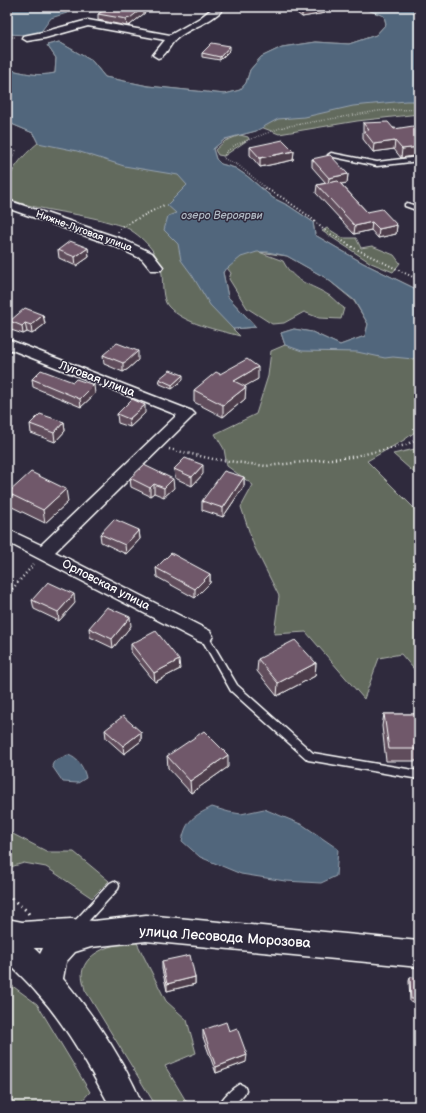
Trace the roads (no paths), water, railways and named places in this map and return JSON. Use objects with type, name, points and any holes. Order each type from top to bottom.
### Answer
[{"type":"main road","points":[[9,947],[48,984],[106,1067],[127,1106]]},
{"type":"street","points":[[158,55],[172,38],[203,20],[220,7]]},
{"type":"street","points":[[27,38],[45,35],[88,23],[172,38]]},
{"type":"street","name":"Нижне-Луговая улица","points":[[7,204],[117,242],[147,256],[156,267]]},
{"type":"street","name":"Луговая улица","points":[[7,343],[187,414],[44,554]]},
{"type":"street","name":"Орловская улица","points":[[7,535],[204,636]]},
{"type":"street","name":"улица Лесовода Морозова","points":[[9,947],[22,935],[83,933],[146,928],[419,954]]},
{"type":"street","points":[[48,984],[53,956],[67,941],[83,933]]},
{"type":"lane","points":[[331,154],[376,164],[419,159]]},
{"type":"lane","points":[[407,205],[419,209]]},
{"type":"lane","points":[[204,636],[234,688],[312,757],[419,775]]},
{"type":"lane","points":[[83,933],[114,886]]},
{"type":"lane","points":[[225,1106],[240,1090]]},
{"type":"water","points":[[7,7],[86,7],[51,18],[40,33],[28,35],[7,34]]},
{"type":"water","name":"озеро Вероярви","points":[[360,7],[419,7],[419,101],[353,106],[305,117],[278,119],[256,131],[225,139],[213,149],[216,159],[221,164],[235,168],[273,198],[289,206],[313,222],[315,235],[363,263],[414,288],[419,293],[419,355],[413,359],[393,357],[385,358],[357,352],[302,351],[285,345],[281,333],[294,329],[312,332],[340,345],[365,336],[368,324],[354,300],[326,278],[287,256],[268,252],[257,252],[241,257],[223,272],[228,297],[256,327],[233,329],[210,305],[181,260],[178,244],[164,230],[168,216],[176,213],[167,205],[187,185],[178,175],[124,166],[77,151],[38,143],[33,133],[7,122],[7,69],[37,75],[55,73],[56,58],[47,45],[59,42],[92,61],[105,77],[148,86],[225,94],[240,90],[246,83],[250,70],[261,57],[282,47],[315,42],[349,44],[376,35],[386,24],[384,16]]},
{"type":"water","points":[[68,755],[72,756],[78,761],[85,774],[86,778],[78,783],[63,782],[52,766],[54,761]]},
{"type":"water","points":[[212,807],[241,814],[264,809],[303,825],[338,849],[336,876],[321,883],[285,881],[241,874],[200,857],[182,841],[189,823],[200,813]]}]
